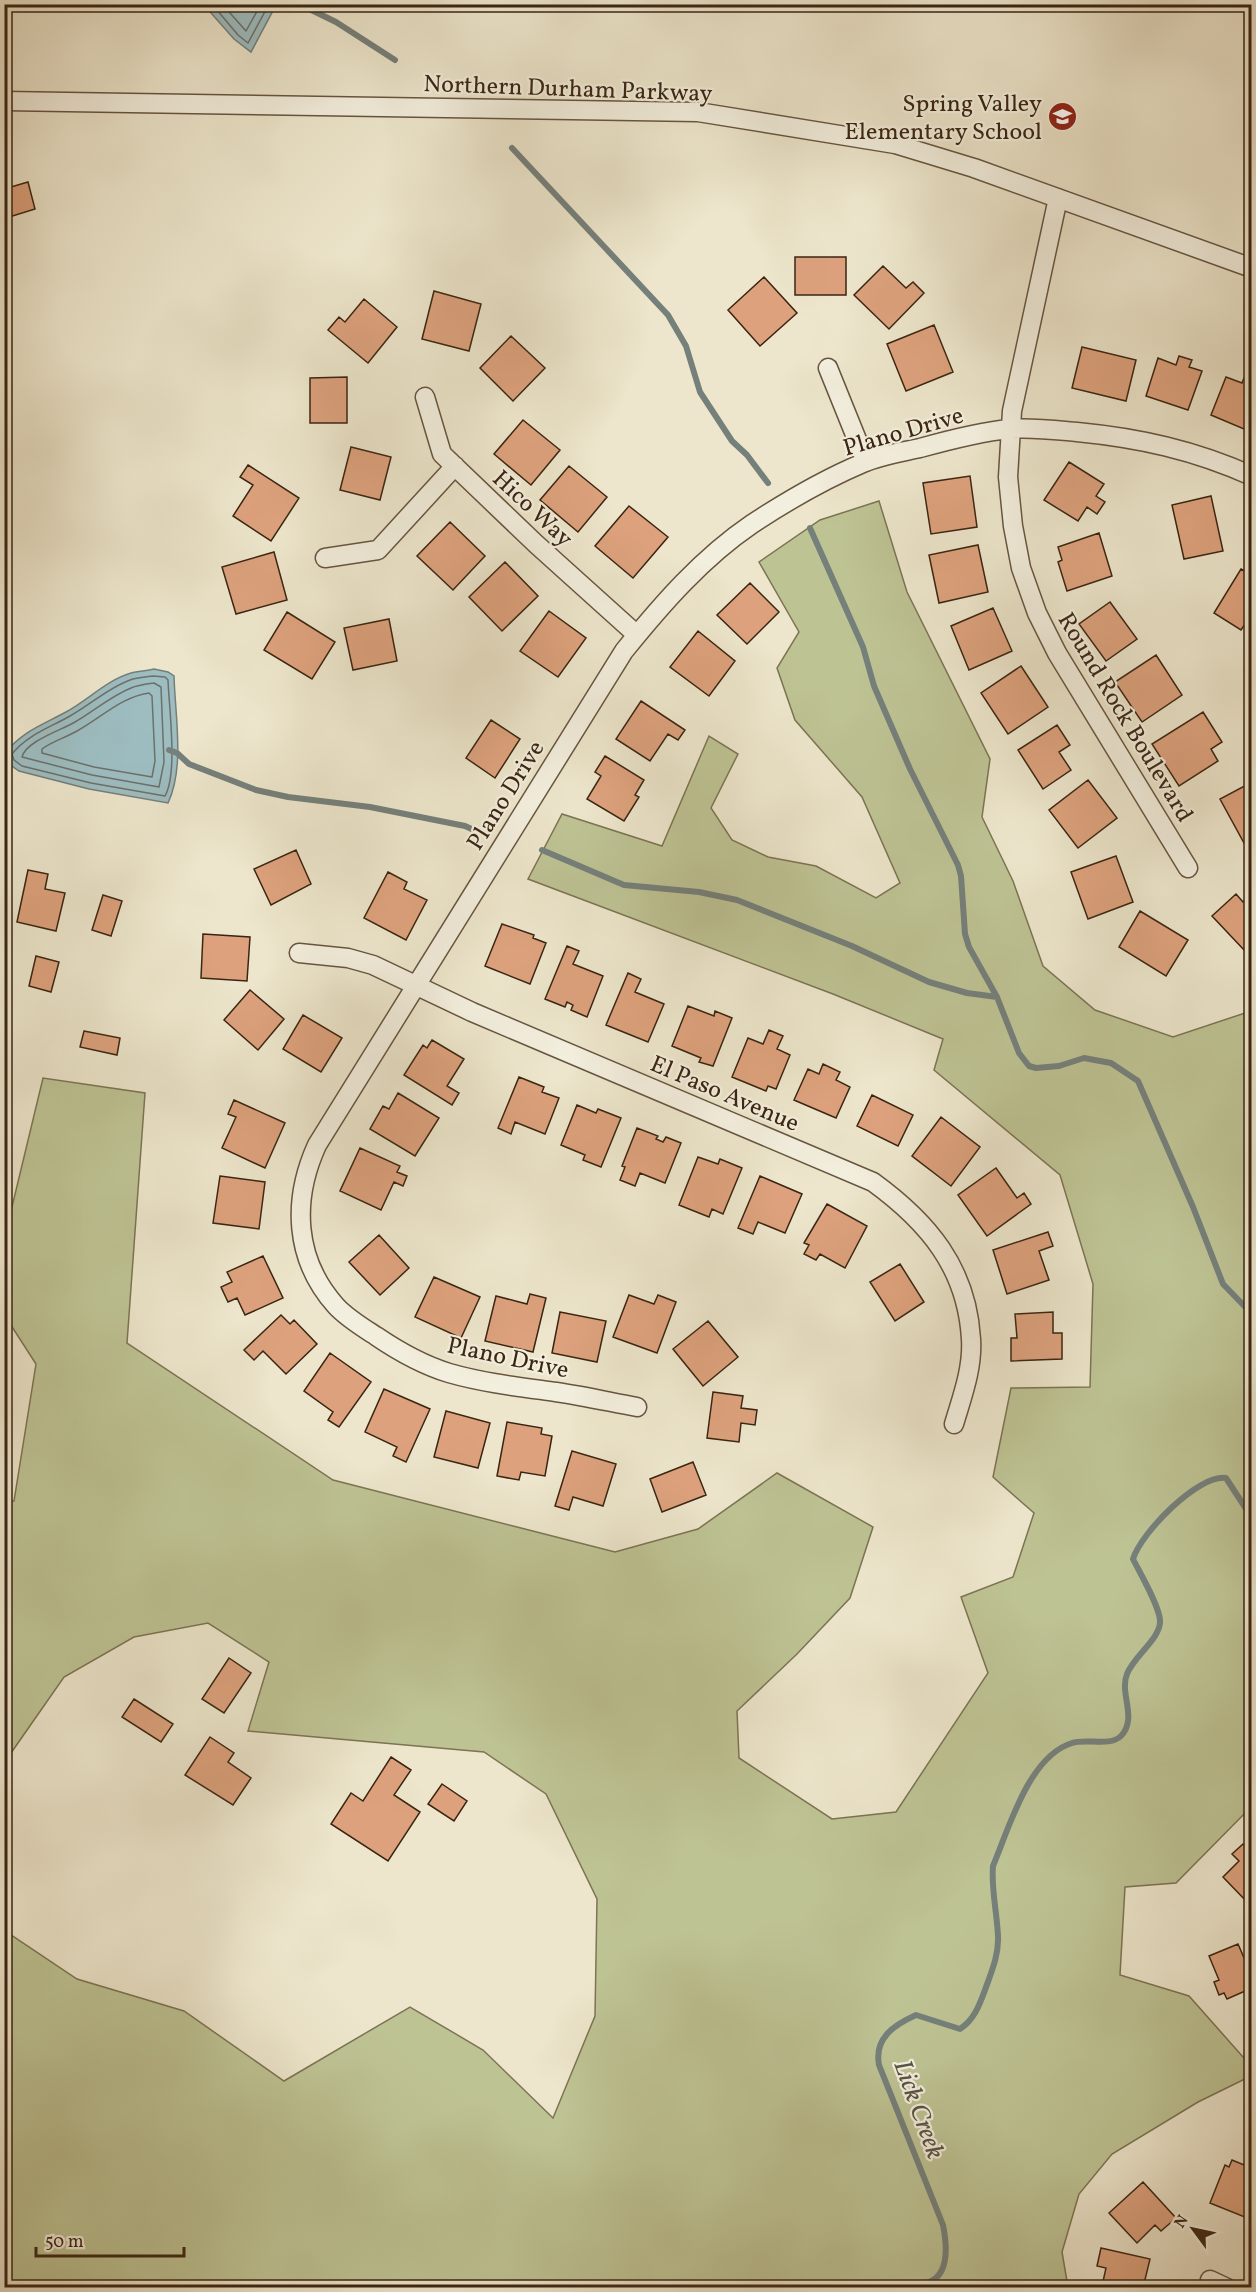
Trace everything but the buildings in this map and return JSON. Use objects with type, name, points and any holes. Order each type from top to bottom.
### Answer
[{"type":"street","name":"Northern Durham Parkway","points":[[4,101],[698,112],[895,144],[974,168],[1251,268]]},
{"type":"street","name":"Round Rock Boulevard","points":[[1058,198],[1016,390],[1010,429],[1008,477],[1013,526],[1021,568],[1037,613],[1074,682],[1188,868]]},
{"type":"street","points":[[828,368],[866,462]]},
{"type":"street","name":"Hico Way","points":[[425,398],[442,454],[536,544],[637,635]]},
{"type":"street","name":"Plano Drive","points":[[637,1407],[559,1392],[485,1382],[447,1372],[415,1359],[379,1339],[337,1308],[313,1271],[299,1226],[301,1193],[308,1164],[317,1145],[624,651],[673,592],[751,525],[822,482],[866,462],[963,436],[1010,429],[1048,429],[1119,436],[1175,447],[1217,460],[1251,476]]},
{"type":"street","points":[[325,558],[378,549],[455,466]]},
{"type":"street","name":"El Paso Avenue","points":[[299,953],[356,960],[372,965],[575,1056],[873,1182],[900,1202],[941,1246],[966,1307],[971,1340],[967,1382],[954,1424]]},
{"type":"green space","points":[[879,501],[907,592],[990,759],[982,817],[1013,881],[1043,966],[1095,1010],[1173,1037],[1251,1011],[1251,1807],[1176,1883],[1125,1887],[1120,1975],[1189,1996],[1251,2066],[1251,2076],[1198,2102],[1112,2154],[1079,2194],[1062,2252],[1068,2287],[5,2287],[5,1931],[77,1979],[184,2011],[284,2081],[410,2007],[483,2050],[553,2118],[595,2016],[597,1899],[546,1794],[484,1752],[248,1731],[269,1662],[208,1623],[134,1637],[64,1677],[11,1753],[5,1751],[5,1501],[14,1501],[36,1364],[5,1316],[4,1240],[43,1078],[145,1093],[127,1343],[333,1480],[615,1552],[698,1529],[777,1473],[873,1527],[850,1598],[797,1654],[737,1711],[739,1758],[832,1819],[896,1812],[988,1673],[961,1597],[1013,1577],[1034,1513],[993,1477],[1011,1388],[1090,1387],[1093,1284],[1060,1175],[934,1070],[943,1039],[833,994],[528,879],[562,814],[662,846],[709,736],[738,754],[711,808],[732,840],[768,857],[816,866],[876,898],[900,883],[862,797],[795,720],[777,668],[799,632],[759,562],[820,520]]},
{"type":"water","points":[[204,5],[276,5],[251,52],[234,39]]},
{"type":"water","points":[[154,669],[174,676],[178,757],[173,789],[168,803],[89,789],[19,771],[9,764],[5,753],[26,734],[74,707],[114,680],[131,673]]},
{"type":"waterway","points":[[299,4],[336,22],[395,60]]},
{"type":"waterway","points":[[512,148],[668,315],[686,346],[700,392],[732,441],[747,455],[768,483]]},
{"type":"waterway","points":[[810,528],[863,647],[874,686],[910,769],[958,865],[961,876],[965,934],[969,947],[997,997],[1019,1053],[1029,1066],[1036,1068],[1059,1066],[1084,1058],[1111,1063],[1138,1081],[1193,1207],[1223,1284],[1252,1314]]},
{"type":"waterway","points":[[169,750],[177,753],[189,764],[256,790],[288,797],[370,807],[465,826],[476,831]]},
{"type":"waterway","points":[[542,850],[624,885],[699,892],[737,900],[852,946],[929,982],[967,993],[997,997]]},
{"type":"waterway","name":"Lick Creek","points":[[880,2288],[883,2284],[888,2283],[921,2284],[931,2281],[942,2269],[946,2252],[943,2225],[879,2065],[878,2056],[883,2040],[893,2028],[916,2015],[960,2029],[972,2017],[985,1990],[997,1950],[993,1866],[1022,1795],[1044,1762],[1057,1750],[1072,1743],[1111,1741],[1121,1736],[1126,1729],[1128,1722],[1125,1690],[1127,1674],[1152,1641],[1160,1621],[1153,1599],[1133,1559],[1147,1535],[1186,1495],[1214,1479],[1226,1478],[1252,1518]]},
{"type":"place","name":"Spring Valley Elementary School","points":[[1063,117]]}]
